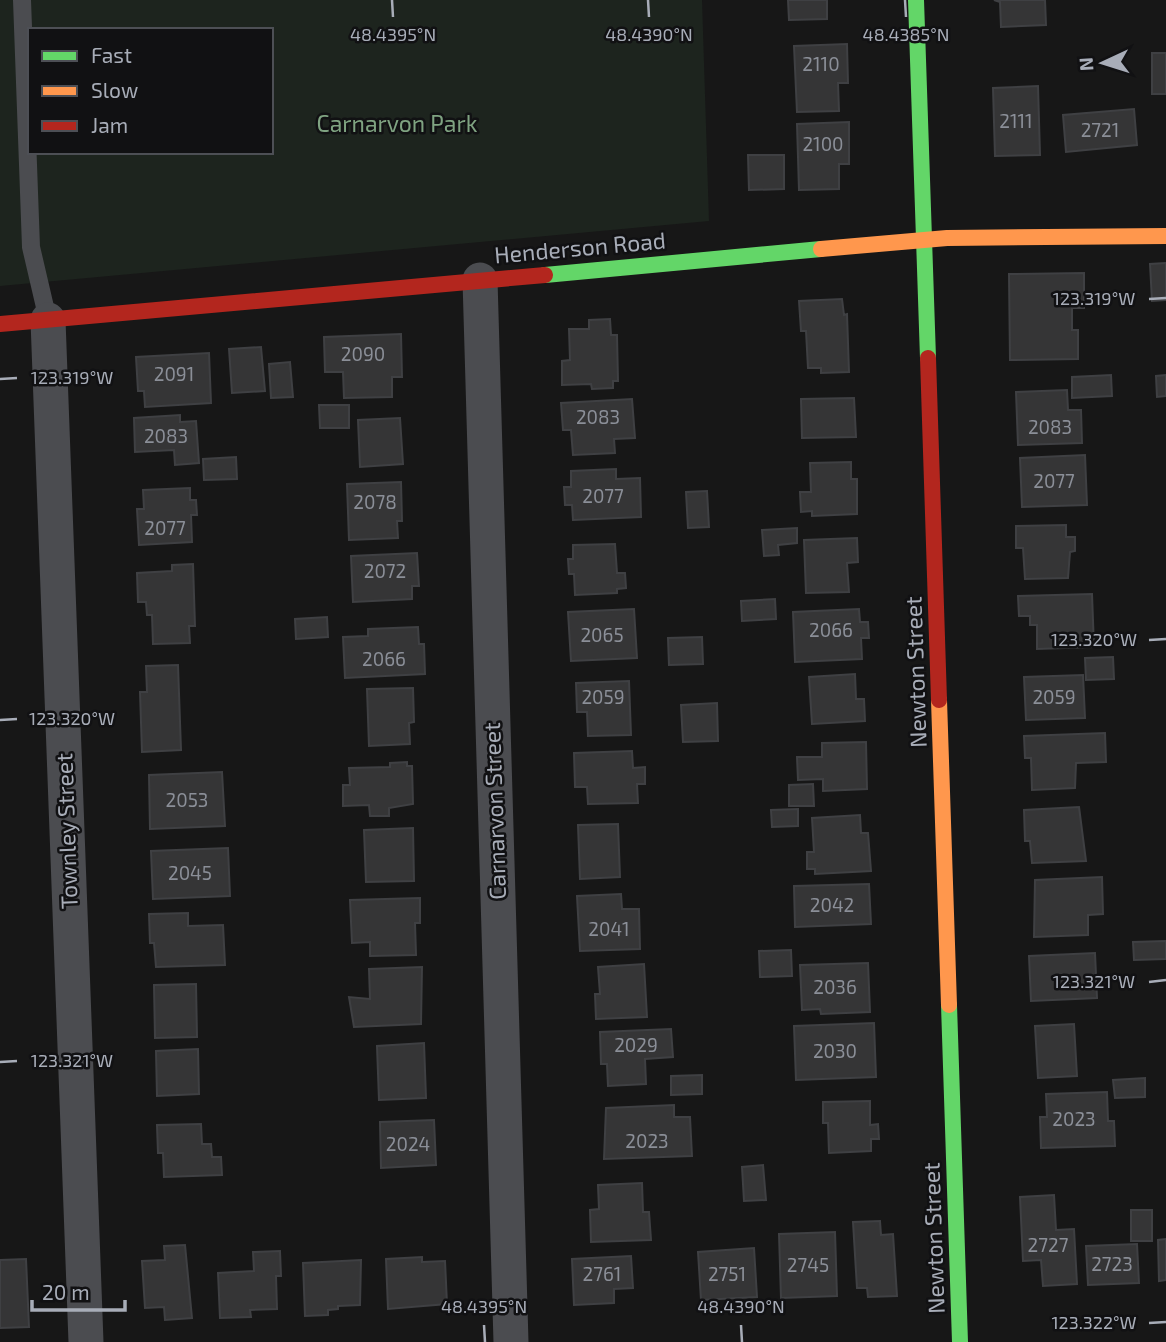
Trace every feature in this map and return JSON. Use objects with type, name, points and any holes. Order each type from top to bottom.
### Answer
[{"type":"street","name":"Newton Street","points":[[916,0],[960,1342]]},
{"type":"street","name":"Henderson Road","points":[[0,324],[925,240],[1166,236]]},
{"type":"street","name":"Carnarvon Street","points":[[480,280],[511,1342]]},
{"type":"street","name":"Townley Street","points":[[48,320],[86,1342]]},
{"type":"lane","points":[[22,0],[31,247],[48,320]]},
{"type":"green space","name":"Carnarvon Park","points":[[0,0],[702,0],[709,221],[0,286]]},
{"type":"building","points":[[788,0],[827,0],[827,19],[789,20]]},
{"type":"building","points":[[994,0],[1045,0],[1046,25],[1001,27],[1000,2]]},
{"type":"building","points":[[847,44],[848,83],[838,83],[839,111],[797,112],[794,46]]},
{"type":"building","points":[[1152,53],[1166,53],[1166,94],[1152,94]]},
{"type":"building","points":[[1038,86],[1040,155],[995,156],[993,88]]},
{"type":"building","points":[[1134,109],[1137,145],[1066,152],[1063,115]]},
{"type":"building","points":[[849,122],[849,164],[839,164],[839,189],[799,190],[797,124]]},
{"type":"building","points":[[748,155],[784,155],[784,189],[749,190]]},
{"type":"building","points":[[1166,263],[1166,300],[1152,301],[1150,264]]},
{"type":"building","points":[[1084,273],[1084,308],[1072,308],[1072,330],[1078,330],[1078,359],[1010,360],[1009,274]]},
{"type":"building","points":[[842,299],[844,315],[847,314],[849,372],[821,373],[821,368],[808,368],[806,331],[801,331],[799,301]]},
{"type":"building","points":[[610,319],[611,335],[617,335],[618,381],[613,381],[613,388],[592,389],[591,384],[562,385],[562,361],[570,360],[569,329],[589,329],[589,320]]},
{"type":"building","points":[[401,334],[402,377],[392,377],[392,397],[344,398],[343,372],[325,372],[324,337]]},
{"type":"building","points":[[261,347],[265,391],[232,393],[229,349]]},
{"type":"building","points":[[209,353],[211,403],[145,407],[144,391],[138,391],[136,357]]},
{"type":"building","points":[[290,362],[293,397],[271,398],[269,364]]},
{"type":"building","points":[[1111,375],[1112,396],[1072,398],[1072,377]]},
{"type":"building","points":[[1166,375],[1166,396],[1157,397],[1156,376]]},
{"type":"building","points":[[1067,390],[1068,410],[1081,410],[1082,443],[1018,445],[1016,392]]},
{"type":"building","points":[[854,398],[856,437],[802,438],[801,399]]},
{"type":"building","points":[[632,399],[635,438],[614,439],[615,453],[573,455],[571,430],[563,430],[561,403]]},
{"type":"building","points":[[319,405],[349,405],[349,428],[320,428]]},
{"type":"building","points":[[180,415],[180,422],[196,421],[199,463],[175,465],[174,450],[135,452],[134,418]]},
{"type":"building","points":[[400,418],[403,464],[360,467],[358,420]]},
{"type":"building","points":[[1085,455],[1087,505],[1022,507],[1020,458]]},
{"type":"building","points":[[236,457],[237,479],[204,480],[203,459]]},
{"type":"building","points":[[851,462],[851,479],[857,479],[857,514],[812,516],[812,511],[801,512],[800,492],[811,492],[810,463]]},
{"type":"building","points":[[616,469],[616,479],[640,478],[641,517],[573,520],[572,505],[565,505],[564,487],[571,487],[571,471]]},
{"type":"building","points":[[401,482],[402,521],[397,521],[398,538],[349,540],[347,484]]},
{"type":"building","points":[[190,488],[190,500],[196,500],[197,515],[191,515],[192,542],[139,545],[137,509],[144,509],[143,490]]},
{"type":"building","points":[[707,491],[709,527],[688,528],[686,492]]},
{"type":"building","points":[[1066,525],[1066,537],[1075,537],[1075,551],[1070,552],[1068,578],[1025,579],[1023,548],[1016,548],[1016,526]]},
{"type":"building","points":[[797,528],[797,543],[778,545],[779,555],[764,556],[762,530]]},
{"type":"building","points":[[857,538],[858,562],[847,563],[849,592],[806,593],[804,540]]},
{"type":"building","points":[[615,544],[617,573],[625,573],[626,588],[617,589],[617,593],[575,595],[574,574],[569,574],[568,559],[573,559],[573,545]]},
{"type":"building","points":[[417,553],[419,586],[412,586],[412,599],[353,602],[351,556]]},
{"type":"building","points":[[193,564],[195,626],[189,626],[190,643],[153,644],[152,615],[147,615],[146,602],[138,602],[137,573],[172,571],[172,565]]},
{"type":"building","points":[[1092,594],[1094,647],[1037,649],[1037,625],[1030,625],[1030,616],[1019,616],[1018,596]]},
{"type":"building","points":[[775,599],[776,619],[742,621],[741,601]]},
{"type":"building","points":[[634,609],[637,658],[571,661],[568,612]]},
{"type":"building","points":[[859,609],[860,622],[868,622],[869,638],[861,638],[862,659],[795,662],[793,612]]},
{"type":"building","points":[[327,617],[328,637],[296,639],[295,619]]},
{"type":"building","points":[[418,627],[419,644],[424,644],[425,674],[345,678],[343,637],[368,636],[368,629]]},
{"type":"building","points":[[702,637],[703,664],[669,665],[668,638]]},
{"type":"building","points":[[1113,657],[1114,679],[1086,680],[1085,658]]},
{"type":"building","points":[[178,665],[181,750],[142,752],[140,692],[147,692],[146,666]]},
{"type":"building","points":[[855,674],[856,699],[864,699],[865,721],[812,724],[809,677]]},
{"type":"building","points":[[1083,675],[1085,718],[1026,720],[1024,677]]},
{"type":"building","points":[[629,681],[631,735],[588,736],[587,712],[577,712],[576,683]]},
{"type":"building","points":[[413,688],[414,722],[409,723],[410,744],[369,746],[367,689]]},
{"type":"building","points":[[717,703],[718,741],[683,742],[681,705]]},
{"type":"building","points":[[1105,733],[1106,762],[1076,763],[1075,788],[1032,790],[1031,758],[1025,758],[1024,736]]},
{"type":"building","points":[[866,742],[867,789],[823,791],[823,779],[798,780],[797,757],[822,757],[822,743]]},
{"type":"building","points":[[632,751],[633,768],[645,767],[645,784],[637,784],[638,803],[588,804],[587,787],[575,787],[574,753]]},
{"type":"building","points":[[407,762],[407,766],[412,766],[413,804],[389,808],[389,816],[370,816],[369,805],[343,806],[343,785],[350,785],[349,768],[390,767],[390,763]]},
{"type":"building","points":[[222,772],[225,826],[150,829],[149,775]]},
{"type":"building","points":[[813,784],[814,806],[789,806],[789,785]]},
{"type":"building","points":[[1079,807],[1086,861],[1032,863],[1030,841],[1025,841],[1024,810]]},
{"type":"building","points":[[798,809],[798,826],[772,827],[771,810]]},
{"type":"building","points":[[860,815],[861,833],[868,833],[871,871],[815,874],[815,869],[807,869],[807,852],[814,852],[812,818]]},
{"type":"building","points":[[618,824],[620,877],[580,879],[578,825]]},
{"type":"building","points":[[413,828],[414,881],[366,882],[364,830]]},
{"type":"building","points":[[228,848],[230,896],[153,899],[151,851]]},
{"type":"building","points":[[1102,877],[1103,914],[1088,915],[1088,935],[1034,937],[1035,880]]},
{"type":"building","points":[[869,884],[871,924],[795,927],[794,886]]},
{"type":"building","points":[[621,894],[622,909],[639,909],[640,949],[580,951],[577,896]]},
{"type":"building","points":[[420,898],[420,923],[415,923],[416,955],[370,956],[370,942],[352,943],[350,900]]},
{"type":"building","points":[[188,913],[188,926],[223,925],[225,965],[156,967],[154,943],[150,943],[149,914]]},
{"type":"building","points":[[1166,941],[1166,959],[1134,960],[1133,942]]},
{"type":"building","points":[[791,950],[792,976],[760,977],[759,951]]},
{"type":"building","points":[[1095,953],[1097,998],[1031,1001],[1029,956]]},
{"type":"building","points":[[868,963],[870,1012],[821,1014],[820,1009],[802,1010],[800,965]]},
{"type":"building","points":[[644,964],[647,1017],[596,1019],[595,994],[600,994],[598,967]]},
{"type":"building","points":[[422,967],[421,1024],[354,1027],[349,997],[370,999],[369,969]]},
{"type":"building","points":[[196,984],[197,1037],[155,1038],[154,985]]},
{"type":"building","points":[[874,1023],[876,1077],[796,1080],[794,1026]]},
{"type":"building","points":[[1074,1024],[1077,1076],[1038,1078],[1035,1026]]},
{"type":"building","points":[[671,1029],[673,1057],[645,1059],[646,1084],[608,1086],[607,1064],[601,1064],[600,1032]]},
{"type":"building","points":[[424,1043],[426,1098],[379,1100],[377,1046]]},
{"type":"building","points":[[198,1049],[199,1094],[157,1096],[156,1051]]},
{"type":"building","points":[[702,1075],[702,1094],[671,1095],[671,1076]]},
{"type":"building","points":[[1145,1078],[1145,1097],[1115,1098],[1113,1080]]},
{"type":"building","points":[[1107,1092],[1108,1121],[1114,1121],[1115,1146],[1041,1148],[1040,1117],[1047,1117],[1046,1094]]},
{"type":"building","points":[[870,1101],[870,1125],[878,1124],[879,1139],[871,1139],[871,1151],[829,1153],[828,1123],[823,1123],[823,1102]]},
{"type":"building","points":[[674,1105],[674,1117],[690,1117],[692,1156],[604,1159],[606,1108]]},
{"type":"building","points":[[434,1120],[436,1165],[381,1168],[380,1122]]},
{"type":"building","points":[[201,1124],[202,1144],[211,1144],[212,1157],[221,1157],[222,1175],[164,1177],[163,1153],[158,1153],[157,1125]]},
{"type":"building","points":[[763,1165],[766,1200],[744,1201],[742,1167]]},
{"type":"building","points":[[642,1183],[643,1212],[649,1212],[651,1240],[591,1242],[590,1210],[599,1209],[598,1185]]},
{"type":"building","points":[[1054,1195],[1056,1230],[1074,1229],[1077,1284],[1043,1286],[1041,1260],[1023,1261],[1020,1197]]},
{"type":"building","points":[[1131,1210],[1152,1210],[1152,1241],[1131,1241]]},
{"type":"building","points":[[880,1221],[881,1235],[893,1234],[897,1296],[868,1297],[867,1288],[857,1288],[853,1222]]},
{"type":"building","points":[[835,1232],[837,1296],[781,1298],[779,1234]]},
{"type":"building","points":[[1166,1239],[1166,1280],[1159,1281],[1158,1240]]},
{"type":"building","points":[[1137,1244],[1139,1283],[1088,1285],[1086,1246]]},
{"type":"building","points":[[185,1245],[192,1318],[165,1320],[164,1307],[145,1308],[142,1261],[165,1260],[164,1246]]},
{"type":"building","points":[[754,1248],[757,1297],[701,1300],[698,1252]]},
{"type":"building","points":[[280,1251],[281,1276],[276,1276],[277,1309],[250,1310],[251,1317],[220,1318],[218,1273],[254,1271],[253,1252]]},
{"type":"building","points":[[631,1256],[633,1288],[614,1289],[614,1303],[574,1305],[572,1259]]},
{"type":"building","points":[[422,1257],[422,1262],[445,1261],[447,1304],[388,1309],[386,1259]]},
{"type":"building","points":[[26,1259],[29,1327],[0,1328],[0,1260]]},
{"type":"building","points":[[361,1260],[360,1305],[338,1306],[338,1309],[328,1310],[328,1315],[305,1316],[303,1263]]},
{"type":"traffic: fast","points":[[916,0],[928,358]]},
{"type":"traffic: fast","points":[[545,275],[821,249]]},
{"type":"traffic: fast","points":[[949,1005],[960,1342]]},
{"type":"traffic: slow","points":[[821,249],[947,238],[1166,236]]},
{"type":"traffic: slow","points":[[939,700],[949,1005]]},
{"type":"traffic: jam","points":[[0,324],[545,275]]},
{"type":"traffic: jam","points":[[928,358],[939,700]]}]
